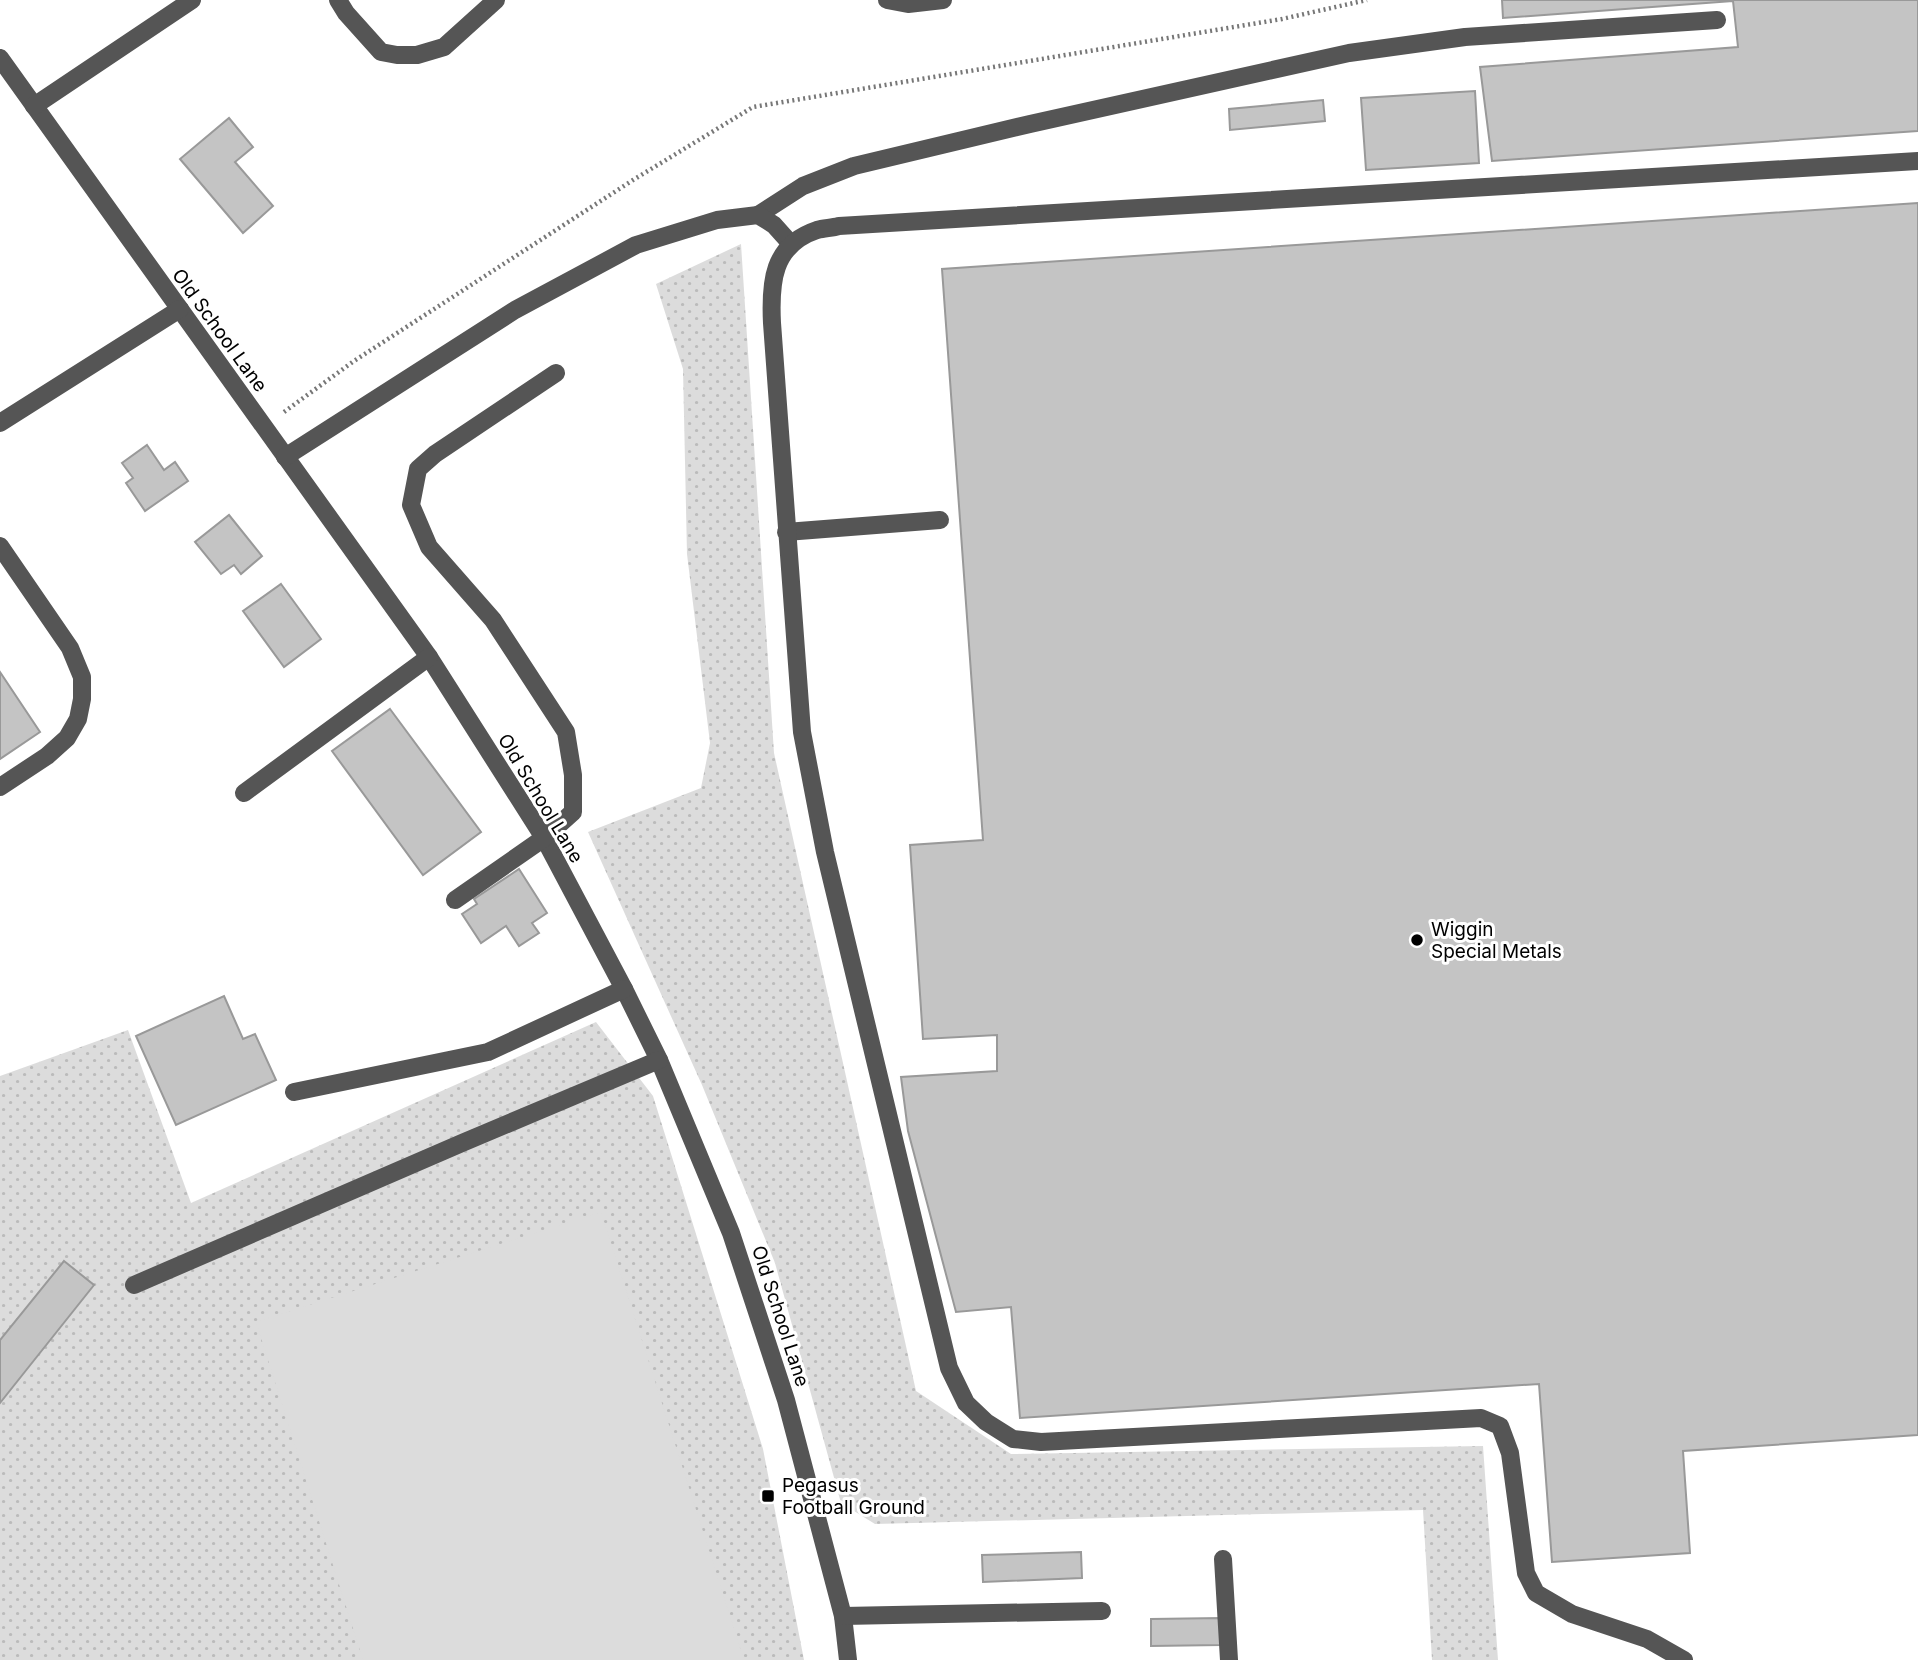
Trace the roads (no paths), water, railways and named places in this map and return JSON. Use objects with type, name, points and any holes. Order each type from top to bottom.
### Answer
[{"type":"street","points":[[34,106],[192,0]]},
{"type":"street","points":[[338,0],[346,13],[381,51],[397,55],[417,55],[444,47],[496,0]]},
{"type":"street","points":[[887,0],[908,4],[943,0]]},
{"type":"street","points":[[285,457],[515,310],[636,245],[717,220],[758,215],[803,186],[854,166],[1030,124],[1349,54],[1465,37],[1717,20]]},
{"type":"street","name":"Old School Lane","points":[[0,58],[429,657],[544,838],[624,989],[659,1060],[731,1233],[786,1399],[843,1616],[848,1660]]},
{"type":"street","points":[[1684,1660],[1647,1639],[1572,1614],[1536,1594],[1526,1573],[1510,1453],[1500,1426],[1481,1418],[1041,1442],[1013,1439],[986,1423],[966,1403],[949,1368],[825,852],[802,732],[771,294],[775,268],[791,244],[816,230],[839,226],[1918,161]]},
{"type":"street","points":[[758,215],[774,225],[791,244]]},
{"type":"street","points":[[0,423],[180,309]]},
{"type":"street","points":[[456,900],[544,838],[573,812],[573,775],[566,732],[494,620],[429,547],[411,505],[418,469],[435,454],[556,373]]},
{"type":"street","points":[[786,532],[940,520]]},
{"type":"street","points":[[0,546],[69,648],[82,677],[78,719],[66,738],[47,756],[0,787]]},
{"type":"street","points":[[244,793],[429,657]]},
{"type":"street","points":[[294,1092],[488,1052],[624,989]]},
{"type":"street","points":[[134,1284],[659,1060]]},
{"type":"street","points":[[1223,1559],[1229,1660]]},
{"type":"street","points":[[843,1616],[1102,1611]]},
{"type":"place","name":"Wiggin Special Metals","points":[[1417,940]]},
{"type":"place","name":"Pegasus Football Ground","points":[[768,1496]]}]
